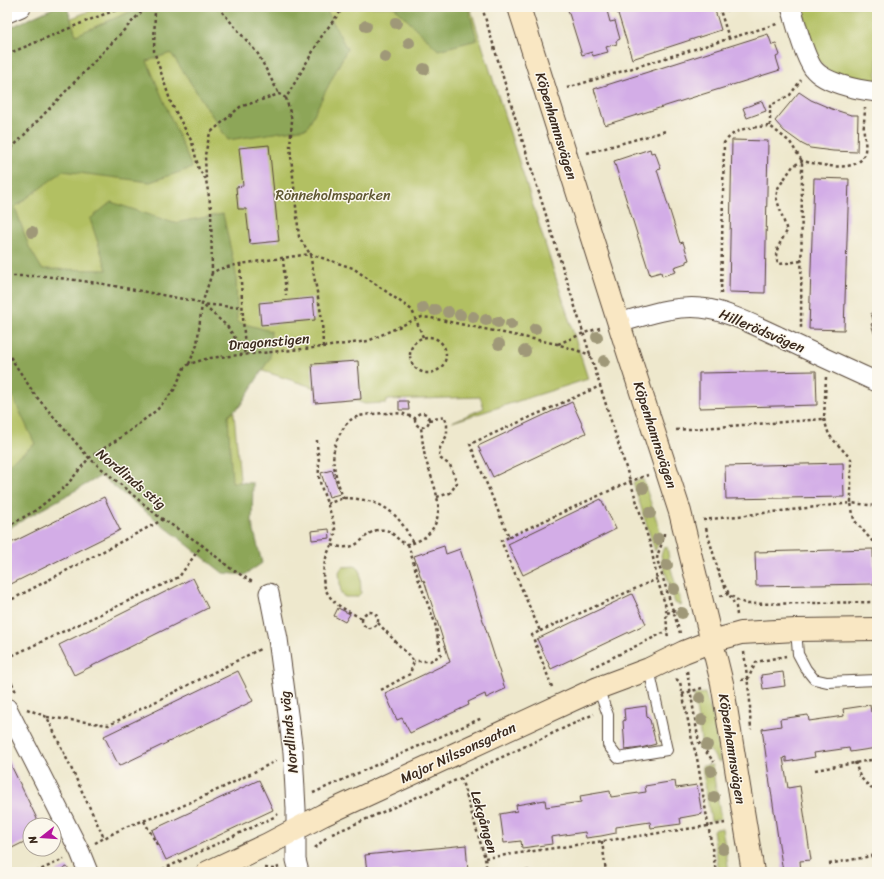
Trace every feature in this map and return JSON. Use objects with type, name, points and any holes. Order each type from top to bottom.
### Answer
[{"type":"street","points":[[7,13],[22,7]]},
{"type":"street","name":"Köpenhamnsvägen","points":[[519,7],[618,323],[680,512],[722,683],[753,872]]},
{"type":"street","points":[[793,13],[811,67],[824,78],[838,84],[872,91]]},
{"type":"street","name":"Hillerödsvägen","points":[[618,323],[680,308],[702,308],[721,312],[752,324],[877,382]]},
{"type":"street","name":"Nordlinds väg","points":[[269,593],[278,639],[293,752],[297,866]]},
{"type":"street","name":"Major Nilssonsgatan","points":[[208,872],[268,844],[593,679],[650,677],[676,645],[712,641],[741,633],[877,628]]},
{"type":"street","points":[[16,703],[88,872]]},
{"type":"lane","points":[[796,630],[798,654],[806,669],[814,679],[826,682],[877,680]]},
{"type":"lane","points":[[593,679],[608,715],[608,745],[618,758],[667,750],[650,677]]},
{"type":"path","points":[[7,54],[57,35],[96,17],[125,7]]},
{"type":"path","points":[[7,153],[146,7]]},
{"type":"path","points":[[155,7],[154,51],[171,103],[192,142],[199,170],[206,180]]},
{"type":"path","points":[[218,7],[258,54],[280,94],[286,98],[292,120],[290,146],[299,237],[310,254],[322,319],[323,347]]},
{"type":"path","points":[[286,98],[323,34],[344,7]]},
{"type":"path","points":[[482,7],[515,117],[651,547],[657,579],[666,607],[667,631],[676,645],[690,691],[699,743]]},
{"type":"path","points":[[719,7],[729,38]]},
{"type":"path","points":[[567,88],[729,38],[793,13]]},
{"type":"path","points":[[770,126],[770,106],[790,95],[811,67]]},
{"type":"path","points":[[801,262],[780,264],[775,257],[787,231],[776,197],[778,188],[793,166],[802,161],[820,165],[846,166],[854,165],[862,160],[865,153],[866,144],[864,132],[872,91]]},
{"type":"path","points":[[7,527],[36,510],[60,491],[66,486],[89,458],[120,438],[157,410],[174,390],[184,368],[189,364],[197,345],[202,304],[212,273],[211,208],[206,180],[205,155],[210,133],[240,107],[280,94]]},
{"type":"path","points":[[721,312],[724,143],[730,136],[741,130],[770,126],[790,142],[802,161],[800,347]]},
{"type":"path","points":[[587,154],[666,131]]},
{"type":"path","points":[[212,273],[219,269],[240,264],[310,254],[354,268],[412,310],[423,337]]},
{"type":"path","points":[[283,258],[286,295]]},
{"type":"path","points":[[240,264],[245,353]]},
{"type":"path","points":[[7,276],[44,276],[98,283],[194,301],[202,304],[233,307],[242,306]]},
{"type":"path","points":[[202,304],[227,326],[245,353]]},
{"type":"path","name":"Dragonstigen","points":[[189,364],[209,358],[245,353],[323,347],[368,341],[416,319],[422,318],[432,318],[557,344],[591,355]]},
{"type":"path","points":[[557,344],[584,333]]},
{"type":"path","points":[[423,337],[435,338],[444,346],[446,352],[444,364],[435,372],[423,373],[417,370],[410,361],[409,355],[413,344],[423,337]]},
{"type":"path","name":"Nordlinds stig","points":[[7,352],[35,395],[89,458],[164,519],[202,545],[230,568],[269,593]]},
{"type":"path","points":[[826,359],[824,419],[829,435],[851,459],[851,504],[854,520],[873,542],[877,544]]},
{"type":"path","points":[[509,537],[470,444],[600,386]]},
{"type":"path","points":[[343,499],[334,463],[333,451],[336,441],[348,423],[353,418],[373,414],[405,414],[416,419]]},
{"type":"path","points":[[332,545],[341,548],[353,547],[373,532],[386,530],[403,543],[408,544],[421,539],[428,534],[434,525],[439,505],[438,496],[426,457],[421,427],[417,425],[416,419],[420,414],[424,414],[428,416],[428,425],[421,427]]},
{"type":"path","points":[[429,420],[445,417],[447,425],[446,435],[440,448],[439,456],[450,465],[457,483],[450,493],[438,496]]},
{"type":"path","points":[[676,430],[824,419]]},
{"type":"path","points":[[316,440],[320,482],[335,530],[332,545],[324,564],[323,575],[325,586],[329,596],[335,603],[344,610],[362,618]]},
{"type":"path","points":[[540,631],[501,541],[631,481],[650,474]]},
{"type":"path","points":[[327,504],[343,499],[355,498],[379,504],[399,519],[406,528],[413,543]]},
{"type":"path","points":[[703,520],[851,504],[877,506]]},
{"type":"path","points":[[7,602],[164,519]]},
{"type":"path","points":[[378,623],[374,627],[369,628],[363,624],[362,618],[365,613],[373,612],[377,615],[378,623],[414,660],[430,661],[441,655],[435,623],[418,578],[408,544]]},
{"type":"path","points":[[7,658],[179,577],[202,545]]},
{"type":"path","points":[[552,687],[532,635],[657,579]]},
{"type":"path","points":[[728,594],[739,601],[748,604],[877,602]]},
{"type":"path","points":[[593,679],[667,631]]},
{"type":"path","points":[[7,672],[16,703],[47,717],[109,725],[278,639]]},
{"type":"path","points":[[748,679],[756,662],[784,656]]},
{"type":"path","points":[[381,690],[410,674],[414,660]]},
{"type":"path","points":[[745,661],[748,679],[751,730]]},
{"type":"path","points":[[650,677],[677,679],[680,682],[697,758],[716,872]]},
{"type":"path","points":[[682,694],[702,688]]},
{"type":"path","points":[[262,869],[297,866],[328,836],[461,778],[605,708]]},
{"type":"path","points":[[47,717],[104,838]]},
{"type":"path","points":[[36,872],[80,852],[125,827],[169,812],[224,787],[293,752]]},
{"type":"path","points":[[816,770],[877,759]]},
{"type":"path","points":[[855,762],[860,777],[877,794]]},
{"type":"path","name":"Lekgången","points":[[461,778],[485,858],[487,872]]},
{"type":"path","points":[[144,821],[158,846],[160,845]]},
{"type":"path","points":[[485,858],[725,823]]},
{"type":"path","points":[[602,841],[606,872]]},
{"type":"path","points":[[829,864],[877,855]]},
{"type":"green space","points":[[55,7],[67,7],[76,35],[136,9],[136,7],[325,7],[347,49],[307,128],[228,140],[171,53],[147,61],[192,168],[150,182],[63,171],[15,207],[29,247],[42,269],[107,270],[90,219],[111,202],[174,223],[223,214],[236,274],[237,322],[271,331],[270,358],[240,406],[228,416],[232,482],[253,483],[252,523],[262,563],[245,575],[223,573],[101,476],[7,529],[7,465],[35,444],[11,393],[7,395],[7,29]]},
{"type":"green space","name":"Rönneholmsparken","points":[[100,7],[470,7],[588,379],[452,422],[484,408],[480,397],[387,400],[386,403],[365,404],[229,360],[247,554],[98,465],[7,515],[7,43]]},
{"type":"green space","points":[[394,7],[468,7],[477,40],[438,50]]},
{"type":"green space","points":[[802,7],[877,7],[877,82],[833,76],[815,57]]},
{"type":"green space","points":[[643,479],[661,534],[661,538],[655,551],[633,482]]},
{"type":"green space","points":[[664,547],[667,547],[670,565],[681,604],[679,605],[675,603],[662,561],[661,555]]},
{"type":"green space","points":[[356,566],[360,570],[361,593],[357,597],[345,597],[341,594],[339,572],[342,567]]},
{"type":"green space","points":[[705,693],[713,717],[720,761],[718,762],[712,753],[703,745],[701,740],[694,695]]},
{"type":"green space","points":[[712,765],[721,819],[711,821],[702,766]]},
{"type":"green space","points":[[722,828],[729,872],[719,872],[713,830]]},
{"type":"building","points":[[567,7],[606,7],[610,22],[615,21],[620,39],[616,41],[617,44],[606,47],[608,52],[593,56],[592,52],[582,55]]},
{"type":"building","points":[[616,7],[714,7],[721,30],[632,59]]},
{"type":"building","points":[[726,7],[739,7],[727,11]]},
{"type":"building","points":[[768,34],[772,45],[776,44],[780,55],[776,57],[780,70],[605,125],[594,89]]},
{"type":"building","points":[[799,92],[811,100],[832,109],[851,115],[858,115],[857,152],[810,148],[784,131],[775,121]]},
{"type":"building","points":[[762,101],[766,111],[747,118],[743,108]]},
{"type":"building","points":[[732,140],[768,141],[765,293],[729,292]]},
{"type":"building","points":[[269,145],[279,241],[250,244],[246,209],[238,209],[236,187],[243,186],[239,148]]},
{"type":"building","points":[[650,149],[651,153],[655,152],[661,169],[657,170],[680,243],[683,242],[689,260],[686,261],[686,263],[674,267],[676,272],[662,276],[661,272],[650,275],[614,161]]},
{"type":"building","points":[[814,178],[849,179],[844,330],[809,329]]},
{"type":"building","points":[[313,298],[315,320],[261,325],[259,303]]},
{"type":"building","points":[[877,311],[877,341],[871,324],[874,323],[871,313]]},
{"type":"building","points":[[358,361],[361,399],[315,403],[312,364]]},
{"type":"building","points":[[816,371],[817,405],[699,408],[699,373]]},
{"type":"building","points":[[399,401],[408,401],[409,410],[399,410]]},
{"type":"building","points":[[572,402],[586,433],[493,477],[478,446]]},
{"type":"building","points":[[843,463],[844,497],[726,499],[725,466]]},
{"type":"building","points":[[332,470],[340,494],[329,497],[321,473]]},
{"type":"building","points":[[104,497],[120,530],[7,586],[7,545]]},
{"type":"building","points":[[601,499],[616,529],[523,575],[508,544]]},
{"type":"building","points":[[329,529],[330,538],[312,540],[311,531]]},
{"type":"building","points":[[444,546],[446,554],[460,549],[505,689],[486,698],[485,694],[468,702],[469,705],[410,733],[402,718],[397,720],[385,693],[450,662],[424,580],[422,581],[414,556]]},
{"type":"building","points":[[873,549],[874,584],[756,586],[755,552]]},
{"type":"building","points":[[193,578],[208,608],[74,675],[59,645]]},
{"type":"building","points":[[632,594],[646,624],[551,669],[537,639]]},
{"type":"building","points":[[338,608],[350,614],[345,622],[334,616]]},
{"type":"building","points":[[238,671],[253,701],[119,766],[104,736]]},
{"type":"building","points":[[783,672],[785,686],[763,689],[761,675]]},
{"type":"building","points":[[870,705],[871,712],[877,711],[877,748],[850,752],[849,748],[814,753],[815,757],[786,762],[786,757],[783,758],[788,788],[800,786],[811,860],[800,861],[801,872],[783,872],[762,729],[781,726],[780,719],[808,715],[809,721],[844,716],[843,709]]},
{"type":"building","points":[[646,706],[647,717],[650,720],[656,744],[625,750],[623,721],[625,720],[624,709]]},
{"type":"building","points":[[7,757],[36,817],[22,817],[22,843],[10,849],[7,842]]},
{"type":"building","points":[[259,780],[273,810],[166,860],[152,830]]},
{"type":"building","points":[[675,781],[676,788],[697,785],[702,814],[680,818],[681,824],[651,828],[650,822],[616,827],[616,833],[601,836],[586,838],[585,832],[551,837],[552,844],[522,848],[521,841],[504,843],[500,814],[517,811],[516,805],[545,800],[546,807],[581,802],[580,796],[610,791],[611,797],[646,792],[645,786]]},
{"type":"building","points":[[466,845],[468,872],[367,872],[365,855]]},
{"type":"building","points":[[67,867],[70,872],[56,872]]},
{"type":"building","points":[[877,869],[877,872],[867,872],[867,870]]},
{"type":"building","points":[[529,870],[529,872],[519,872],[519,871]]}]
